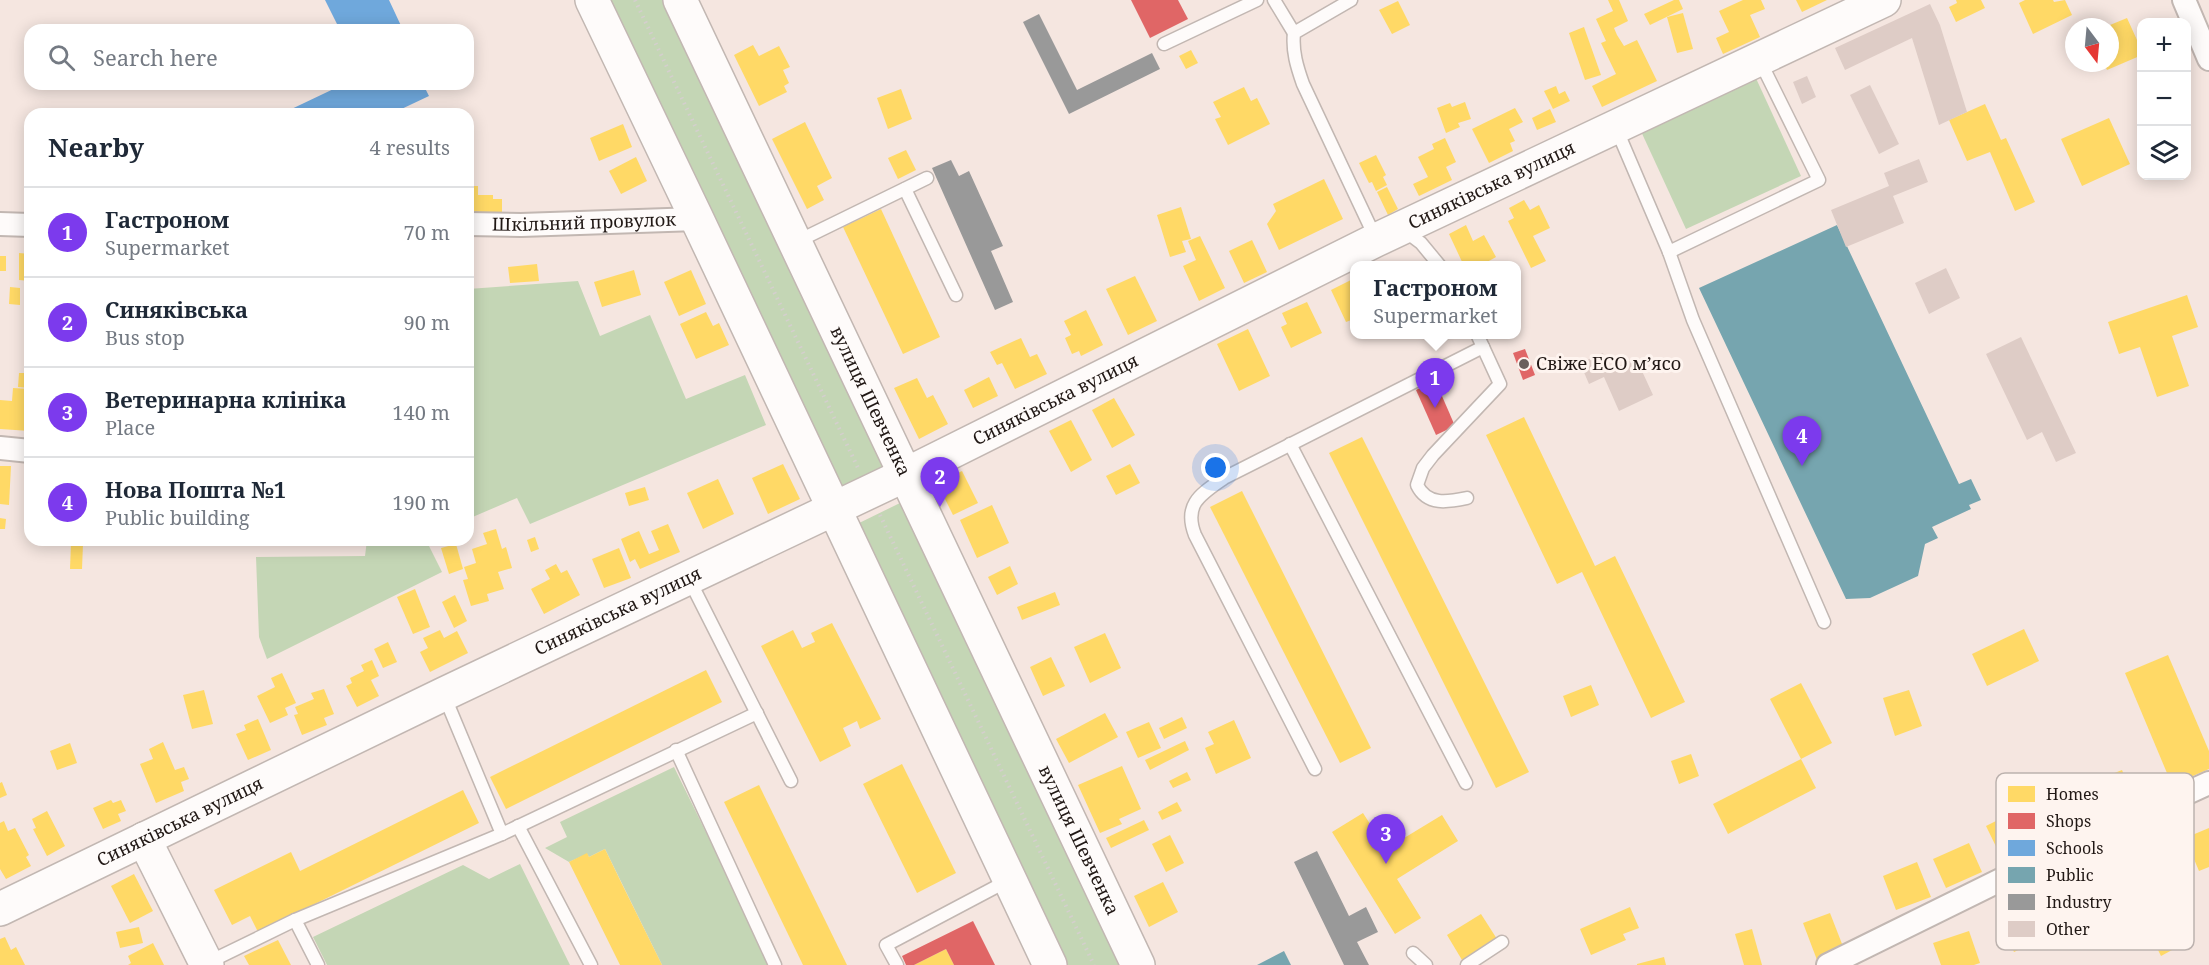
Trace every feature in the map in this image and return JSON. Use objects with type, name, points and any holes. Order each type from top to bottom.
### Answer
[{"type":"street","points":[[592,0],[698,219],[1050,965]]},
{"type":"street","name":"вулиця Шевченка","points":[[680,0],[1138,965]]},
{"type":"street","name":"Синяківська вулиця","points":[[0,909],[904,475],[1389,234],[1884,0]]},
{"type":"street","points":[[2184,0],[2209,59]]},
{"type":"street","name":"Шкільний провулок","points":[[474,224],[521,225],[698,219]]},
{"type":"street","points":[[0,224],[24,225]]},
{"type":"street","points":[[0,448],[24,450]]},
{"type":"street","points":[[2194,790],[2209,783]]},
{"type":"street","points":[[144,839],[206,964]]},
{"type":"street","points":[[1836,963],[1996,883]]},
{"type":"lane","points":[[1164,44],[1257,0]]},
{"type":"lane","points":[[1274,0],[1294,33],[1296,63],[1303,84],[1389,234],[1421,243],[1436,261]]},
{"type":"lane","points":[[1294,33],[1352,0]]},
{"type":"lane","points":[[1670,252],[1819,180],[1759,59]]},
{"type":"lane","points":[[1615,127],[1670,252],[1693,320],[1824,622]]},
{"type":"lane","points":[[795,242],[927,178]]},
{"type":"lane","points":[[905,189],[956,295]]},
{"type":"lane","points":[[1467,498],[1453,501],[1428,499],[1421,494],[1417,485],[1424,468],[1433,455],[1500,384],[1479,339]]},
{"type":"lane","points":[[1315,769],[1191,524],[1190,514],[1202,493],[1224,478],[1483,347]]},
{"type":"lane","points":[[1290,444],[1466,783]]},
{"type":"lane","points":[[688,578],[791,781]]},
{"type":"lane","points":[[444,694],[502,834]]},
{"type":"lane","points":[[206,964],[295,920],[502,834],[757,713]]},
{"type":"lane","points":[[676,750],[775,965]]},
{"type":"lane","points":[[518,826],[591,965]]},
{"type":"lane","points":[[897,965],[886,945],[1010,879]]},
{"type":"lane","points":[[295,920],[318,965]]},
{"type":"lane","points":[[1467,965],[1502,942]]},
{"type":"lane","points":[[1413,953],[1426,965]]},
{"type":"green space","points":[[603,0],[662,0],[883,468],[834,492]]},
{"type":"green space","points":[[1754,74],[1801,176],[1686,229],[1639,127]]},
{"type":"green space","points":[[578,281],[600,336],[650,315],[686,399],[745,375],[766,425],[530,524],[517,498],[474,516],[474,289]]},
{"type":"green space","points":[[900,503],[1121,965],[1060,965],[851,527]]},
{"type":"green space","points":[[366,546],[429,546],[442,572],[267,659],[259,637],[256,557],[365,556]]},
{"type":"green space","points":[[674,767],[771,965],[662,965],[605,849],[589,857],[587,854],[569,862],[545,848],[567,837],[560,822]]},
{"type":"green space","points":[[520,864],[570,965],[327,965],[313,937],[463,865],[489,879]]},
{"type":"building: Homes","points":[[1608,0],[1619,0],[1628,21],[1614,28],[1617,35],[1624,46],[1637,40],[1657,81],[1602,107],[1592,86],[1616,74],[1601,43],[1606,41],[1596,19],[1613,11]]},
{"type":"building: Homes","points":[[1674,0],[1679,0],[1683,9],[1650,25],[1644,14]]},
{"type":"building: Homes","points":[[1743,0],[1761,0],[1765,9],[1750,15],[1760,37],[1723,54],[1716,38],[1729,32],[1719,11]]},
{"type":"building: Homes","points":[[1796,0],[1827,0],[1802,12]]},
{"type":"building: Homes","points":[[1956,0],[1981,0],[1985,8],[1956,22],[1949,7],[1957,3]]},
{"type":"building: Homes","points":[[2025,0],[2053,0],[2054,2],[2065,0],[2072,15],[2033,34],[2019,3]]},
{"type":"building: Homes","points":[[1398,1],[1410,25],[1392,34],[1379,10]]},
{"type":"building: Homes","points":[[1683,13],[1693,49],[1677,53],[1667,17]]},
{"type":"building: Homes","points":[[2127,18],[2137,40],[2137,57],[2119,65],[2119,21]]},
{"type":"building: Homes","points":[[1584,27],[1601,75],[1585,80],[1569,33]]},
{"type":"building: Homes","points":[[753,45],[759,56],[779,46],[790,67],[783,70],[789,83],[784,86],[787,92],[759,106],[734,55]]},
{"type":"building: Homes","points":[[1191,50],[1198,63],[1186,69],[1179,56]]},
{"type":"building: Homes","points":[[1556,86],[1559,94],[1565,91],[1570,101],[1553,109],[1544,91]]},
{"type":"building: Homes","points":[[1244,87],[1251,101],[1257,98],[1270,124],[1228,145],[1215,119],[1221,117],[1213,102]]},
{"type":"building: Homes","points":[[901,89],[912,119],[888,129],[877,98]]},
{"type":"building: Homes","points":[[1465,102],[1471,119],[1458,123],[1460,127],[1446,133],[1437,108],[1450,103],[1452,107]]},
{"type":"building: Homes","points":[[1985,104],[2001,140],[2006,138],[2035,202],[2015,211],[1990,152],[1967,161],[1949,120]]},
{"type":"building: Homes","points":[[1515,108],[1523,122],[1509,129],[1515,141],[1510,143],[1513,151],[1489,163],[1472,129]]},
{"type":"building: Homes","points":[[1550,109],[1556,122],[1537,130],[1532,118]]},
{"type":"building: Homes","points":[[2109,118],[2130,164],[2082,186],[2061,139]]},
{"type":"building: Homes","points":[[805,122],[832,178],[817,186],[824,200],[807,209],[772,139]]},
{"type":"building: Homes","points":[[623,124],[632,147],[599,161],[590,138]]},
{"type":"building: Homes","points":[[1445,138],[1456,162],[1446,167],[1452,180],[1419,196],[1413,184],[1428,177],[1418,157],[1434,149],[1432,144]]},
{"type":"building: Homes","points":[[906,150],[916,170],[898,179],[888,158]]},
{"type":"building: Homes","points":[[1376,155],[1386,175],[1383,177],[1387,185],[1376,191],[1372,182],[1369,183],[1359,163]]},
{"type":"building: Homes","points":[[636,157],[647,181],[621,194],[609,171]]},
{"type":"building: Homes","points":[[1324,179],[1343,219],[1279,250],[1267,224],[1276,211],[1273,204]]},
{"type":"building: Homes","points":[[474,186],[478,186],[478,195],[493,195],[493,199],[502,199],[502,219],[474,219]]},
{"type":"building: Homes","points":[[1387,187],[1398,209],[1388,215],[1377,192]]},
{"type":"building: Homes","points":[[1524,200],[1530,210],[1539,205],[1550,228],[1533,236],[1546,261],[1531,268],[1508,221],[1514,218],[1509,208]]},
{"type":"building: Homes","points":[[1181,207],[1191,239],[1182,241],[1186,252],[1170,257],[1157,215]]},
{"type":"building: Homes","points":[[881,209],[940,337],[903,354],[843,227]]},
{"type":"building: Homes","points":[[1466,225],[1473,241],[1484,235],[1496,257],[1489,261],[1462,261],[1449,234]]},
{"type":"building: Homes","points":[[1200,236],[1225,288],[1199,301],[1183,266],[1196,260],[1188,241]]},
{"type":"building: Homes","points":[[1252,240],[1267,272],[1244,283],[1229,251]]},
{"type":"building: Homes","points":[[19,253],[24,253],[24,280],[19,280]]},
{"type":"building: Homes","points":[[0,256],[6,256],[6,271],[0,271]]},
{"type":"building: Homes","points":[[537,264],[539,281],[510,283],[508,267]]},
{"type":"building: Homes","points":[[634,270],[641,295],[602,307],[594,282]]},
{"type":"building: Homes","points":[[691,270],[706,304],[679,316],[664,282]]},
{"type":"building: Homes","points":[[1135,276],[1157,321],[1128,335],[1106,289]]},
{"type":"building: Homes","points":[[1350,280],[1350,320],[1346,322],[1331,290]]},
{"type":"building: Homes","points":[[10,287],[20,288],[20,305],[9,304]]},
{"type":"building: Homes","points":[[2187,295],[2198,327],[2172,336],[2189,386],[2157,397],[2140,347],[2119,354],[2108,322]]},
{"type":"building: Homes","points":[[1307,302],[1322,333],[1291,348],[1281,327],[1287,324],[1282,313]]},
{"type":"building: Homes","points":[[1086,310],[1103,345],[1081,356],[1079,351],[1072,354],[1065,338],[1071,335],[1064,321]]},
{"type":"building: Homes","points":[[706,312],[713,326],[719,323],[729,345],[696,359],[680,324]]},
{"type":"building: Homes","points":[[1248,329],[1270,376],[1239,391],[1217,344]]},
{"type":"building: Homes","points":[[1021,338],[1030,357],[1037,354],[1047,374],[1015,389],[1002,363],[997,365],[990,352]]},
{"type":"building: Homes","points":[[19,373],[24,373],[24,388],[18,387]]},
{"type":"building: Homes","points":[[989,377],[998,396],[973,408],[964,390]]},
{"type":"building: Homes","points":[[917,378],[927,398],[933,395],[948,424],[919,439],[894,388]]},
{"type":"building: Homes","points":[[13,388],[24,389],[24,431],[0,429],[0,400],[12,401]]},
{"type":"building: Homes","points":[[1114,398],[1135,435],[1112,448],[1092,410]]},
{"type":"building: Homes","points":[[1524,417],[1595,566],[1615,556],[1685,702],[1651,718],[1582,572],[1557,584],[1486,435]]},
{"type":"building: Homes","points":[[1071,420],[1092,460],[1071,472],[1049,431]]},
{"type":"building: Homes","points":[[1362,437],[1529,772],[1496,788],[1329,453]]},
{"type":"building: Homes","points":[[783,464],[800,499],[768,514],[752,478]]},
{"type":"building: Homes","points":[[1130,464],[1140,483],[1116,495],[1106,476]]},
{"type":"building: Homes","points":[[0,466],[11,466],[9,505],[0,504]]},
{"type":"building: Homes","points":[[962,471],[978,503],[953,515],[937,483]]},
{"type":"building: Homes","points":[[718,479],[734,514],[703,529],[687,493]]},
{"type":"building: Homes","points":[[645,487],[649,500],[629,506],[625,493]]},
{"type":"building: Homes","points":[[1242,491],[1371,748],[1340,763],[1210,507]]},
{"type":"building: Homes","points":[[992,505],[1009,543],[977,558],[960,520]]},
{"type":"building: Homes","points":[[0,518],[6,519],[5,529],[0,529]]},
{"type":"building: Homes","points":[[668,524],[680,552],[640,569],[635,559],[630,562],[621,539],[639,531],[649,554],[659,550],[651,531]]},
{"type":"building: Homes","points":[[496,529],[502,549],[506,547],[512,568],[498,572],[504,589],[487,594],[489,601],[471,606],[463,580],[468,579],[464,567],[476,563],[472,549],[487,544],[483,533]]},
{"type":"building: Homes","points":[[535,537],[539,549],[531,552],[527,540]]},
{"type":"building: Homes","points":[[71,546],[83,546],[82,569],[70,569]]},
{"type":"building: Homes","points":[[457,546],[463,569],[449,574],[441,548]]},
{"type":"building: Homes","points":[[619,548],[631,578],[604,588],[592,559]]},
{"type":"building: Homes","points":[[556,564],[561,573],[567,570],[580,595],[544,614],[531,589],[550,579],[545,570]]},
{"type":"building: Homes","points":[[1010,566],[1018,584],[997,595],[988,577]]},
{"type":"building: Homes","points":[[415,589],[430,627],[413,634],[397,597]]},
{"type":"building: Homes","points":[[1055,592],[1060,605],[1022,620],[1017,607]]},
{"type":"building: Homes","points":[[455,595],[467,621],[454,628],[442,602]]},
{"type":"building: Homes","points":[[832,623],[881,719],[860,729],[857,721],[843,728],[851,746],[820,762],[761,646],[793,630],[802,648],[815,642],[811,633]]},
{"type":"building: Homes","points":[[2024,629],[2039,661],[1987,686],[1972,654]]},
{"type":"building: Homes","points":[[440,630],[444,638],[457,631],[468,653],[430,672],[420,652],[428,648],[423,638]]},
{"type":"building: Homes","points":[[1105,633],[1121,668],[1090,683],[1074,647]]},
{"type":"building: Homes","points":[[388,642],[397,662],[383,668],[374,649]]},
{"type":"building: Homes","points":[[2168,655],[2209,751],[2209,769],[2194,775],[2194,773],[2167,773],[2125,673]]},
{"type":"building: Homes","points":[[1051,657],[1065,686],[1043,696],[1030,667]]},
{"type":"building: Homes","points":[[372,660],[379,676],[371,680],[379,696],[357,707],[346,686],[352,683],[350,678],[364,671],[361,665]]},
{"type":"building: Homes","points":[[706,670],[722,702],[506,809],[490,777]]},
{"type":"building: Homes","points":[[282,673],[296,703],[285,708],[288,715],[270,723],[257,696],[275,687],[271,678]]},
{"type":"building: Homes","points":[[1801,683],[1832,743],[1801,759],[1770,699]]},
{"type":"building: Homes","points":[[1591,685],[1599,705],[1571,717],[1563,696]]},
{"type":"building: Homes","points":[[324,689],[334,714],[324,718],[327,725],[302,735],[294,715],[298,714],[295,707],[314,699],[311,693]]},
{"type":"building: Homes","points":[[204,690],[213,724],[192,729],[183,695]]},
{"type":"building: Homes","points":[[1909,690],[1922,726],[1895,736],[1883,698]]},
{"type":"building: Homes","points":[[1105,713],[1118,737],[1069,763],[1056,739]]},
{"type":"building: Homes","points":[[1182,717],[1187,728],[1164,739],[1159,728]]},
{"type":"building: Homes","points":[[258,719],[271,750],[248,760],[236,734],[246,730],[244,725]]},
{"type":"building: Homes","points":[[1234,720],[1251,758],[1216,774],[1205,748],[1214,744],[1208,732]]},
{"type":"building: Homes","points":[[1149,722],[1161,748],[1138,758],[1126,732]]},
{"type":"building: Homes","points":[[1185,741],[1189,750],[1150,770],[1145,760]]},
{"type":"building: Homes","points":[[163,742],[175,770],[184,767],[189,779],[181,782],[184,791],[156,803],[140,764],[153,759],[149,749]]},
{"type":"building: Homes","points":[[70,743],[77,763],[57,770],[50,751]]},
{"type":"building: Homes","points":[[1691,754],[1699,776],[1679,784],[1671,761]]},
{"type":"building: Homes","points":[[1801,759],[1816,788],[1728,834],[1713,804]]},
{"type":"building: Homes","points":[[902,764],[956,873],[917,893],[863,784]]},
{"type":"building: Homes","points":[[1122,766],[1141,809],[1119,819],[1122,824],[1100,833],[1078,785]]},
{"type":"building: Homes","points":[[1187,772],[1191,780],[1173,788],[1169,781]]},
{"type":"building: Homes","points":[[2,782],[7,795],[0,798],[0,783]]},
{"type":"building: Homes","points":[[759,785],[847,965],[803,965],[724,802]]},
{"type":"building: Homes","points":[[463,790],[479,823],[258,932],[250,916],[232,925],[214,890],[291,852],[300,871]]},
{"type":"building: Homes","points":[[111,800],[113,803],[121,800],[126,811],[118,814],[121,821],[103,829],[93,808]]},
{"type":"building: Homes","points":[[1177,802],[1182,811],[1162,820],[1158,812]]},
{"type":"building: Homes","points":[[47,811],[65,846],[47,856],[33,829],[36,828],[32,819]]},
{"type":"building: Homes","points":[[1363,813],[1386,849],[1442,815],[1458,841],[1397,879],[1421,918],[1395,934],[1332,832]]},
{"type":"building: Homes","points":[[1144,820],[1149,830],[1111,848],[1106,838]]},
{"type":"building: Homes","points":[[4,821],[8,831],[15,828],[29,855],[26,857],[31,866],[6,879],[0,869],[0,823]]},
{"type":"building: Homes","points":[[1996,821],[1996,847],[1986,826]]},
{"type":"building: Homes","points":[[2209,828],[2209,867],[2199,871],[2194,859],[2194,834]]},
{"type":"building: Homes","points":[[1170,835],[1184,863],[1166,872],[1152,844]]},
{"type":"building: Homes","points":[[1969,843],[1982,872],[1946,888],[1933,859]]},
{"type":"building: Homes","points":[[605,849],[662,965],[620,965],[569,862],[587,853],[589,857]]},
{"type":"building: Homes","points":[[1917,862],[1931,897],[1896,910],[1883,876]]},
{"type":"building: Homes","points":[[134,874],[153,911],[130,923],[111,886]]},
{"type":"building: Homes","points":[[1163,882],[1178,912],[1149,927],[1134,896]]},
{"type":"building: Homes","points":[[1630,907],[1639,928],[1623,934],[1626,940],[1591,955],[1580,929]]},
{"type":"building: Homes","points":[[1830,913],[1844,949],[1817,960],[1803,923]]},
{"type":"building: Homes","points":[[1481,914],[1497,939],[1462,960],[1447,935]]},
{"type":"building: Homes","points":[[139,927],[143,943],[120,948],[116,932]]},
{"type":"building: Homes","points":[[1752,929],[1762,965],[1744,965],[1735,934]]},
{"type":"building: Homes","points":[[1969,931],[1980,963],[1941,965],[1933,943]]},
{"type":"building: Homes","points":[[5,937],[11,950],[16,947],[25,965],[0,965],[0,939]]},
{"type":"building: Homes","points":[[278,940],[291,965],[249,965],[244,956]]},
{"type":"building: Homes","points":[[153,943],[164,965],[128,965],[131,963],[128,956]]},
{"type":"building: Homes","points":[[946,949],[954,965],[914,965]]},
{"type":"building: Homes","points":[[2158,950],[2172,950],[2161,956]]},
{"type":"building: Homes","points":[[1664,957],[1666,965],[1637,965],[1637,964]]},
{"type":"building: Shops","points":[[1131,0],[1178,0],[1188,19],[1150,38]]},
{"type":"building: Shops","name":"Свіже ECO м’ясо","points":[[1525,349],[1535,375],[1523,380],[1513,353]]},
{"type":"building: Shops","points":[[1435,380],[1455,426],[1436,435],[1416,390]]},
{"type":"building: Shops","points":[[973,921],[995,965],[954,965],[946,949],[914,965],[906,965],[902,956]]},
{"type":"building: Schools","points":[[325,0],[389,0],[400,24],[337,24]]},
{"type":"building: Schools","points":[[331,90],[426,90],[429,96],[404,108],[294,108]]},
{"type":"building: Public","points":[[1837,225],[1959,484],[1971,479],[1981,500],[1969,505],[1971,509],[1932,527],[1938,538],[1925,544],[1918,576],[1870,598],[1846,599],[1699,288]]},
{"type":"building: Public","points":[[1284,951],[1291,965],[1257,965]]},
{"type":"building: Industry","points":[[1039,14],[1077,90],[1152,53],[1160,69],[1069,114],[1023,22]]},
{"type":"building: Industry","points":[[951,160],[959,176],[969,171],[1003,246],[991,251],[1013,302],[995,310],[932,168]]},
{"type":"building: Industry","points":[[1317,851],[1349,916],[1366,907],[1378,932],[1357,942],[1369,965],[1344,965],[1294,862]]},
{"type":"building: Other","points":[[1930,4],[1940,25],[1967,112],[1939,125],[1912,38],[1845,70],[1835,48]]},
{"type":"building: Other","points":[[1807,76],[1816,97],[1802,104],[1793,82]]},
{"type":"building: Other","points":[[1870,85],[1899,144],[1879,154],[1850,95]]},
{"type":"building: Other","points":[[1919,159],[1928,182],[1893,196],[1904,223],[1846,247],[1831,210],[1889,186],[1884,173]]},
{"type":"building: Other","points":[[1946,268],[1960,298],[1929,314],[1915,283]]},
{"type":"building: Other","points":[[2021,337],[2076,453],[2056,462],[2042,432],[2027,440],[1986,354]]},
{"type":"building: Other","points":[[1603,353],[1610,370],[1636,358],[1653,395],[1619,411],[1604,377],[1589,384],[1580,363]]},
{"type":"place","name":"Свіже ECO м’ясо","points":[[1524,364]]},
{"type":"place","name":"Гастроном","points":[[1435,408]]},
{"type":"place","name":"Нова Пошта №1","points":[[1802,466]]},
{"type":"place","name":"Синяківська","points":[[940,507]]},
{"type":"place","name":"Ветеринарна клініка","points":[[1386,864]]}]
